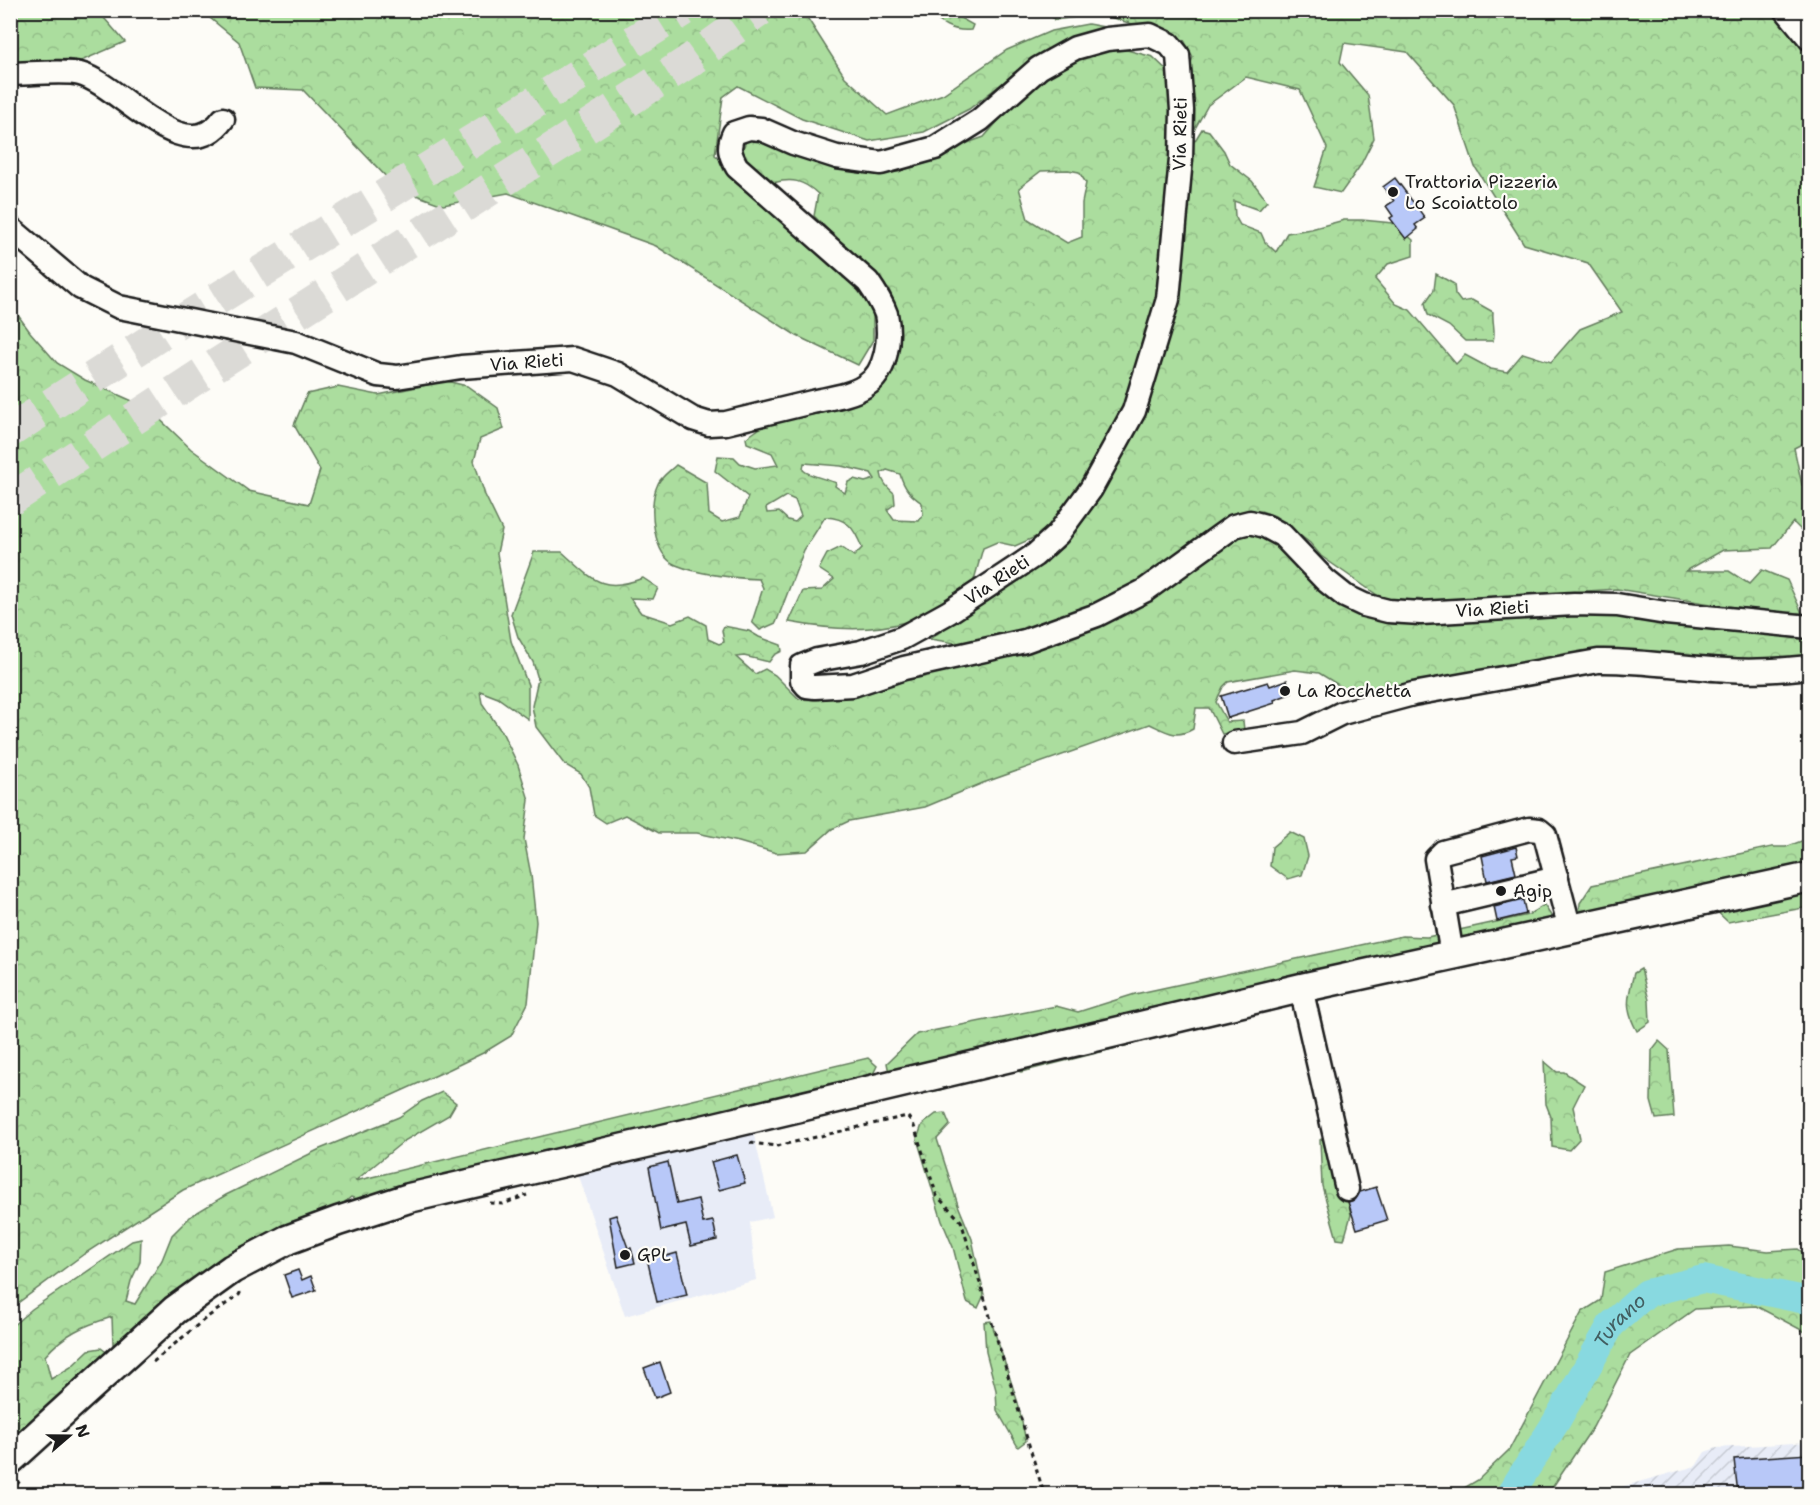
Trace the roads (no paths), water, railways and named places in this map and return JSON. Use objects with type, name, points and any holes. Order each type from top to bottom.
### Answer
[{"type":"main road","points":[[18,1468],[174,1310],[232,1269],[286,1240],[338,1221],[409,1198],[1301,988],[1809,877]]},
{"type":"street","points":[[1786,10],[1809,39]]},
{"type":"street","name":"Via Rieti","points":[[10,228],[81,288],[119,307],[296,342],[378,375],[397,376],[461,367],[573,358],[618,374],[693,419],[709,424],[726,423],[842,395],[866,386],[881,367],[888,330],[885,314],[868,282],[737,167],[730,156],[729,143],[734,133],[748,128],[761,129],[793,143],[837,156],[881,163],[934,148],[980,120],[1039,68],[1075,48],[1107,39],[1150,35],[1169,44],[1178,56],[1182,110],[1181,159],[1168,299],[1134,411],[1091,489],[1058,534],[1035,555],[949,612],[902,638],[861,652],[817,660],[802,666],[802,680],[807,686],[853,685],[904,668],[1025,641],[1097,615],[1144,591],[1234,526],[1250,522],[1265,526],[1282,535],[1325,580],[1345,596],[1364,605],[1388,611],[1421,613],[1574,604],[1617,605],[1666,613],[1809,627]]},
{"type":"street","points":[[10,74],[79,73],[100,82],[167,131],[196,137],[216,128],[223,119]]},
{"type":"street","points":[[1234,743],[1302,733],[1342,713],[1413,694],[1598,661],[1628,660],[1726,670],[1765,671],[1809,668]]},
{"type":"street","points":[[1452,955],[1436,859],[1443,852],[1529,829],[1539,830],[1545,835],[1570,929]]},
{"type":"street","points":[[1443,905],[1557,878]]},
{"type":"street","points":[[1301,988],[1347,1189]]},
{"type":"waterway","name":"Turano","points":[[1510,1494],[1556,1422],[1611,1325],[1647,1293],[1703,1279],[1810,1301]]},
{"type":"tunnel","points":[[10,431],[164,332],[684,10]]},
{"type":"tunnel","points":[[10,500],[688,62],[760,10]]},
{"type":"place","name":"Trattoria Pizzeria Lo Scoiattolo","points":[[1393,192]]},
{"type":"place","name":"La Rocchetta","points":[[1285,691]]},
{"type":"place","name":"Agip","points":[[1501,891]]},
{"type":"place","name":"GPL","points":[[625,1255]]}]
